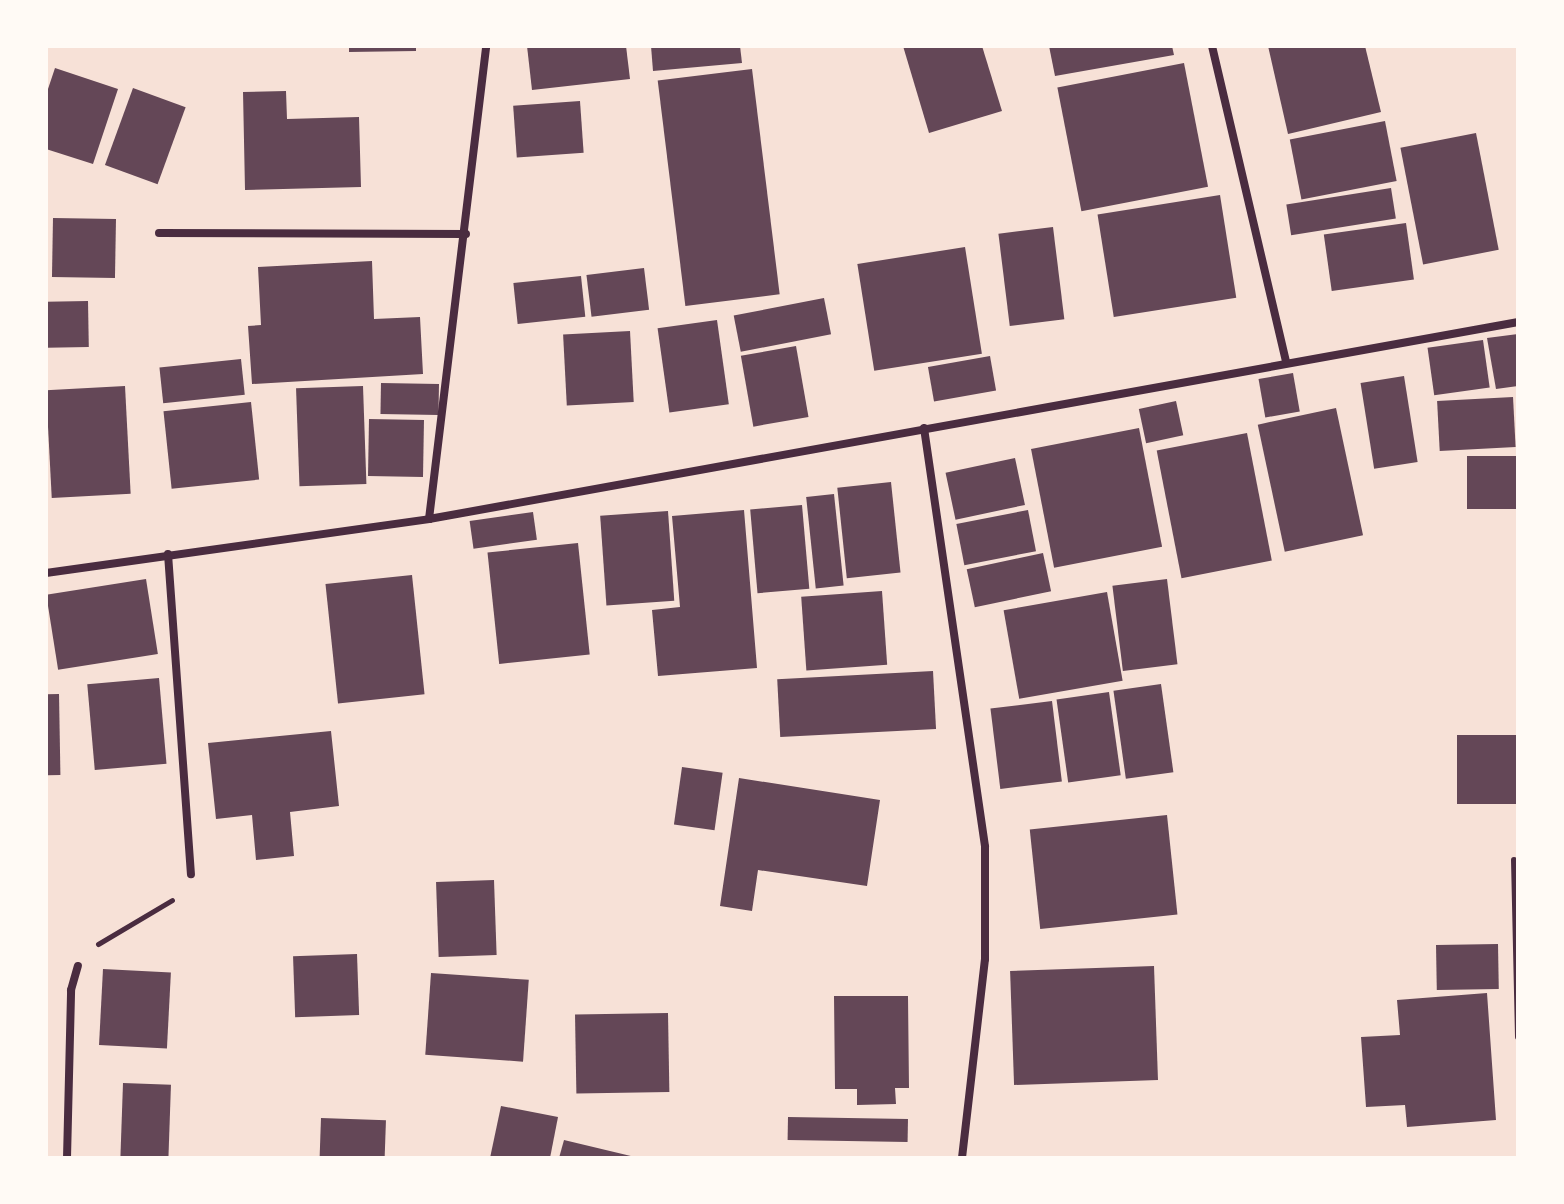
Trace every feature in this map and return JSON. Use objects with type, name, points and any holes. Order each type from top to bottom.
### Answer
[{"type":"street","points":[[429,519],[466,234],[486,46]]},
{"type":"street","points":[[1212,46],[1286,361]]},
{"type":"street","points":[[159,233],[466,234]]},
{"type":"street","points":[[46,573],[429,519],[1286,361],[1518,322]]},
{"type":"street","points":[[924,428],[985,847],[985,959],[962,1158]]},
{"type":"street","points":[[168,554],[191,874]]},
{"type":"street","points":[[67,1158],[71,990],[78,966]]},
{"type":"lane","points":[[1514,860],[1518,1037]]},
{"type":"path","points":[[78,966],[103,938],[171,902],[191,874]]},
{"type":"building","points":[[349,46],[416,46],[416,51],[349,52]]},
{"type":"building","points":[[527,46],[626,46],[630,79],[532,90]]},
{"type":"building","points":[[651,46],[740,46],[742,63],[653,71]]},
{"type":"building","points":[[903,46],[982,46],[1002,111],[929,133]]},
{"type":"building","points":[[1049,46],[1172,46],[1174,55],[1055,76]]},
{"type":"building","points":[[1268,46],[1365,46],[1381,112],[1288,134]]},
{"type":"building","points":[[1184,63],[1208,187],[1081,211],[1057,88]]},
{"type":"building","points":[[55,68],[118,89],[93,164],[46,149],[46,95]]},
{"type":"building","points":[[752,69],[780,294],[685,306],[658,81]]},
{"type":"building","points":[[133,88],[186,107],[158,184],[105,165]]},
{"type":"building","points":[[286,91],[287,119],[359,117],[361,187],[245,190],[243,92]]},
{"type":"building","points":[[580,101],[584,153],[517,158],[513,106]]},
{"type":"building","points":[[1385,121],[1397,181],[1301,199],[1290,140]]},
{"type":"building","points":[[1476,133],[1499,250],[1423,265],[1400,148]]},
{"type":"building","points":[[1391,188],[1396,219],[1291,235],[1286,205]]},
{"type":"building","points":[[1220,195],[1236,298],[1114,317],[1098,214]]},
{"type":"building","points":[[53,218],[116,219],[115,278],[52,277]]},
{"type":"building","points":[[1406,223],[1414,279],[1332,291],[1324,235]]},
{"type":"building","points":[[1053,227],[1064,319],[1010,326],[998,234]]},
{"type":"building","points":[[965,247],[982,354],[874,371],[857,264]]},
{"type":"building","points":[[372,261],[374,319],[420,317],[423,374],[252,384],[248,326],[261,325],[258,267]]},
{"type":"building","points":[[644,268],[649,310],[592,317],[586,275]]},
{"type":"building","points":[[581,276],[585,317],[518,324],[513,283]]},
{"type":"building","points":[[824,298],[831,334],[741,352],[734,316]]},
{"type":"building","points":[[88,301],[89,347],[47,348],[46,302]]},
{"type":"building","points":[[717,320],[729,404],[669,413],[658,328]]},
{"type":"building","points":[[630,331],[634,402],[567,405],[563,335]]},
{"type":"building","points":[[1518,334],[1518,386],[1496,389],[1487,338]]},
{"type":"building","points":[[1483,340],[1490,388],[1434,395],[1428,348]]},
{"type":"building","points":[[796,346],[809,417],[753,427],[741,356]]},
{"type":"building","points":[[990,356],[996,390],[934,401],[928,367]]},
{"type":"building","points":[[241,359],[245,395],[163,403],[159,368]]},
{"type":"building","points":[[1293,373],[1300,411],[1265,417],[1259,379]]},
{"type":"building","points":[[1404,376],[1418,462],[1374,469],[1361,383]]},
{"type":"building","points":[[381,383],[439,384],[438,415],[380,414]]},
{"type":"building","points":[[125,386],[131,494],[52,498],[46,390]]},
{"type":"building","points":[[363,386],[366,484],[299,486],[296,388]]},
{"type":"building","points":[[1513,397],[1516,447],[1440,451],[1437,401]]},
{"type":"building","points":[[1176,401],[1183,435],[1146,443],[1139,409]]},
{"type":"building","points":[[251,402],[259,480],[172,489],[163,411]]},
{"type":"building","points":[[1336,408],[1363,535],[1285,552],[1258,425]]},
{"type":"building","points":[[369,419],[424,420],[423,477],[368,476]]},
{"type":"building","points":[[1139,428],[1162,547],[1054,568],[1031,449]]},
{"type":"building","points":[[1247,433],[1272,561],[1181,578],[1157,451]]},
{"type":"building","points":[[1467,456],[1518,456],[1518,509],[1467,509]]},
{"type":"building","points":[[1015,458],[1025,505],[956,520],[946,473]]},
{"type":"building","points":[[891,482],[901,573],[847,578],[837,488]]},
{"type":"building","points":[[834,494],[844,585],[816,588],[806,497]]},
{"type":"building","points":[[802,505],[809,589],[758,593],[750,510]]},
{"type":"building","points":[[744,510],[757,668],[658,676],[652,610],[680,607],[672,516]]},
{"type":"building","points":[[1028,510],[1036,551],[964,565],[956,524]]},
{"type":"building","points":[[668,511],[674,601],[606,606],[600,516]]},
{"type":"building","points":[[533,512],[537,540],[474,549],[470,521]]},
{"type":"building","points":[[578,543],[590,654],[499,664],[487,553]]},
{"type":"building","points":[[1043,553],[1051,591],[975,607],[967,569]]},
{"type":"building","points":[[412,575],[425,694],[338,703],[325,584]]},
{"type":"building","points":[[146,579],[158,654],[58,670],[46,595]]},
{"type":"building","points":[[1167,579],[1177,664],[1123,671],[1112,586]]},
{"type":"building","points":[[882,591],[887,665],[806,670],[801,597]]},
{"type":"building","points":[[1107,592],[1123,681],[1019,699],[1004,610]]},
{"type":"building","points":[[933,671],[936,729],[780,737],[777,679]]},
{"type":"building","points":[[159,678],[166,764],[95,770],[87,684]]},
{"type":"building","points":[[1161,684],[1173,772],[1126,779],[1113,691]]},
{"type":"building","points":[[1109,692],[1121,775],[1068,783],[1057,699]]},
{"type":"building","points":[[46,694],[59,694],[60,775],[47,775]]},
{"type":"building","points":[[1052,701],[1062,781],[1000,789],[990,709]]},
{"type":"building","points":[[331,731],[339,806],[290,812],[294,856],[256,860],[252,815],[216,819],[208,743]]},
{"type":"building","points":[[1457,735],[1518,735],[1518,804],[1457,804]]},
{"type":"building","points":[[682,767],[723,773],[715,830],[674,824]]},
{"type":"building","points":[[739,778],[880,800],[867,886],[758,870],[752,911],[720,906]]},
{"type":"building","points":[[1167,815],[1177,914],[1040,929],[1030,829]]},
{"type":"building","points":[[494,880],[497,955],[439,957],[436,882]]},
{"type":"building","points":[[1498,944],[1499,989],[1437,990],[1436,945]]},
{"type":"building","points":[[357,954],[359,1015],[295,1017],[293,956]]},
{"type":"building","points":[[1154,966],[1158,1080],[1014,1085],[1010,971]]},
{"type":"building","points":[[103,969],[171,973],[167,1048],[99,1045]]},
{"type":"building","points":[[431,973],[529,980],[523,1062],[425,1055]]},
{"type":"building","points":[[1487,993],[1496,1120],[1407,1127],[1405,1105],[1366,1107],[1361,1037],[1400,1035],[1397,1000]]},
{"type":"building","points":[[834,996],[908,996],[909,1088],[895,1088],[896,1104],[857,1105],[857,1089],[835,1089]]},
{"type":"building","points":[[668,1013],[669,1092],[576,1094],[575,1015]]},
{"type":"building","points":[[123,1083],[171,1085],[168,1158],[120,1158]]},
{"type":"building","points":[[501,1106],[558,1117],[550,1158],[490,1158]]},
{"type":"building","points":[[788,1117],[908,1119],[908,1142],[788,1140]]},
{"type":"building","points":[[321,1118],[386,1120],[385,1158],[320,1158]]},
{"type":"building","points":[[564,1140],[635,1157],[559,1158]]}]
